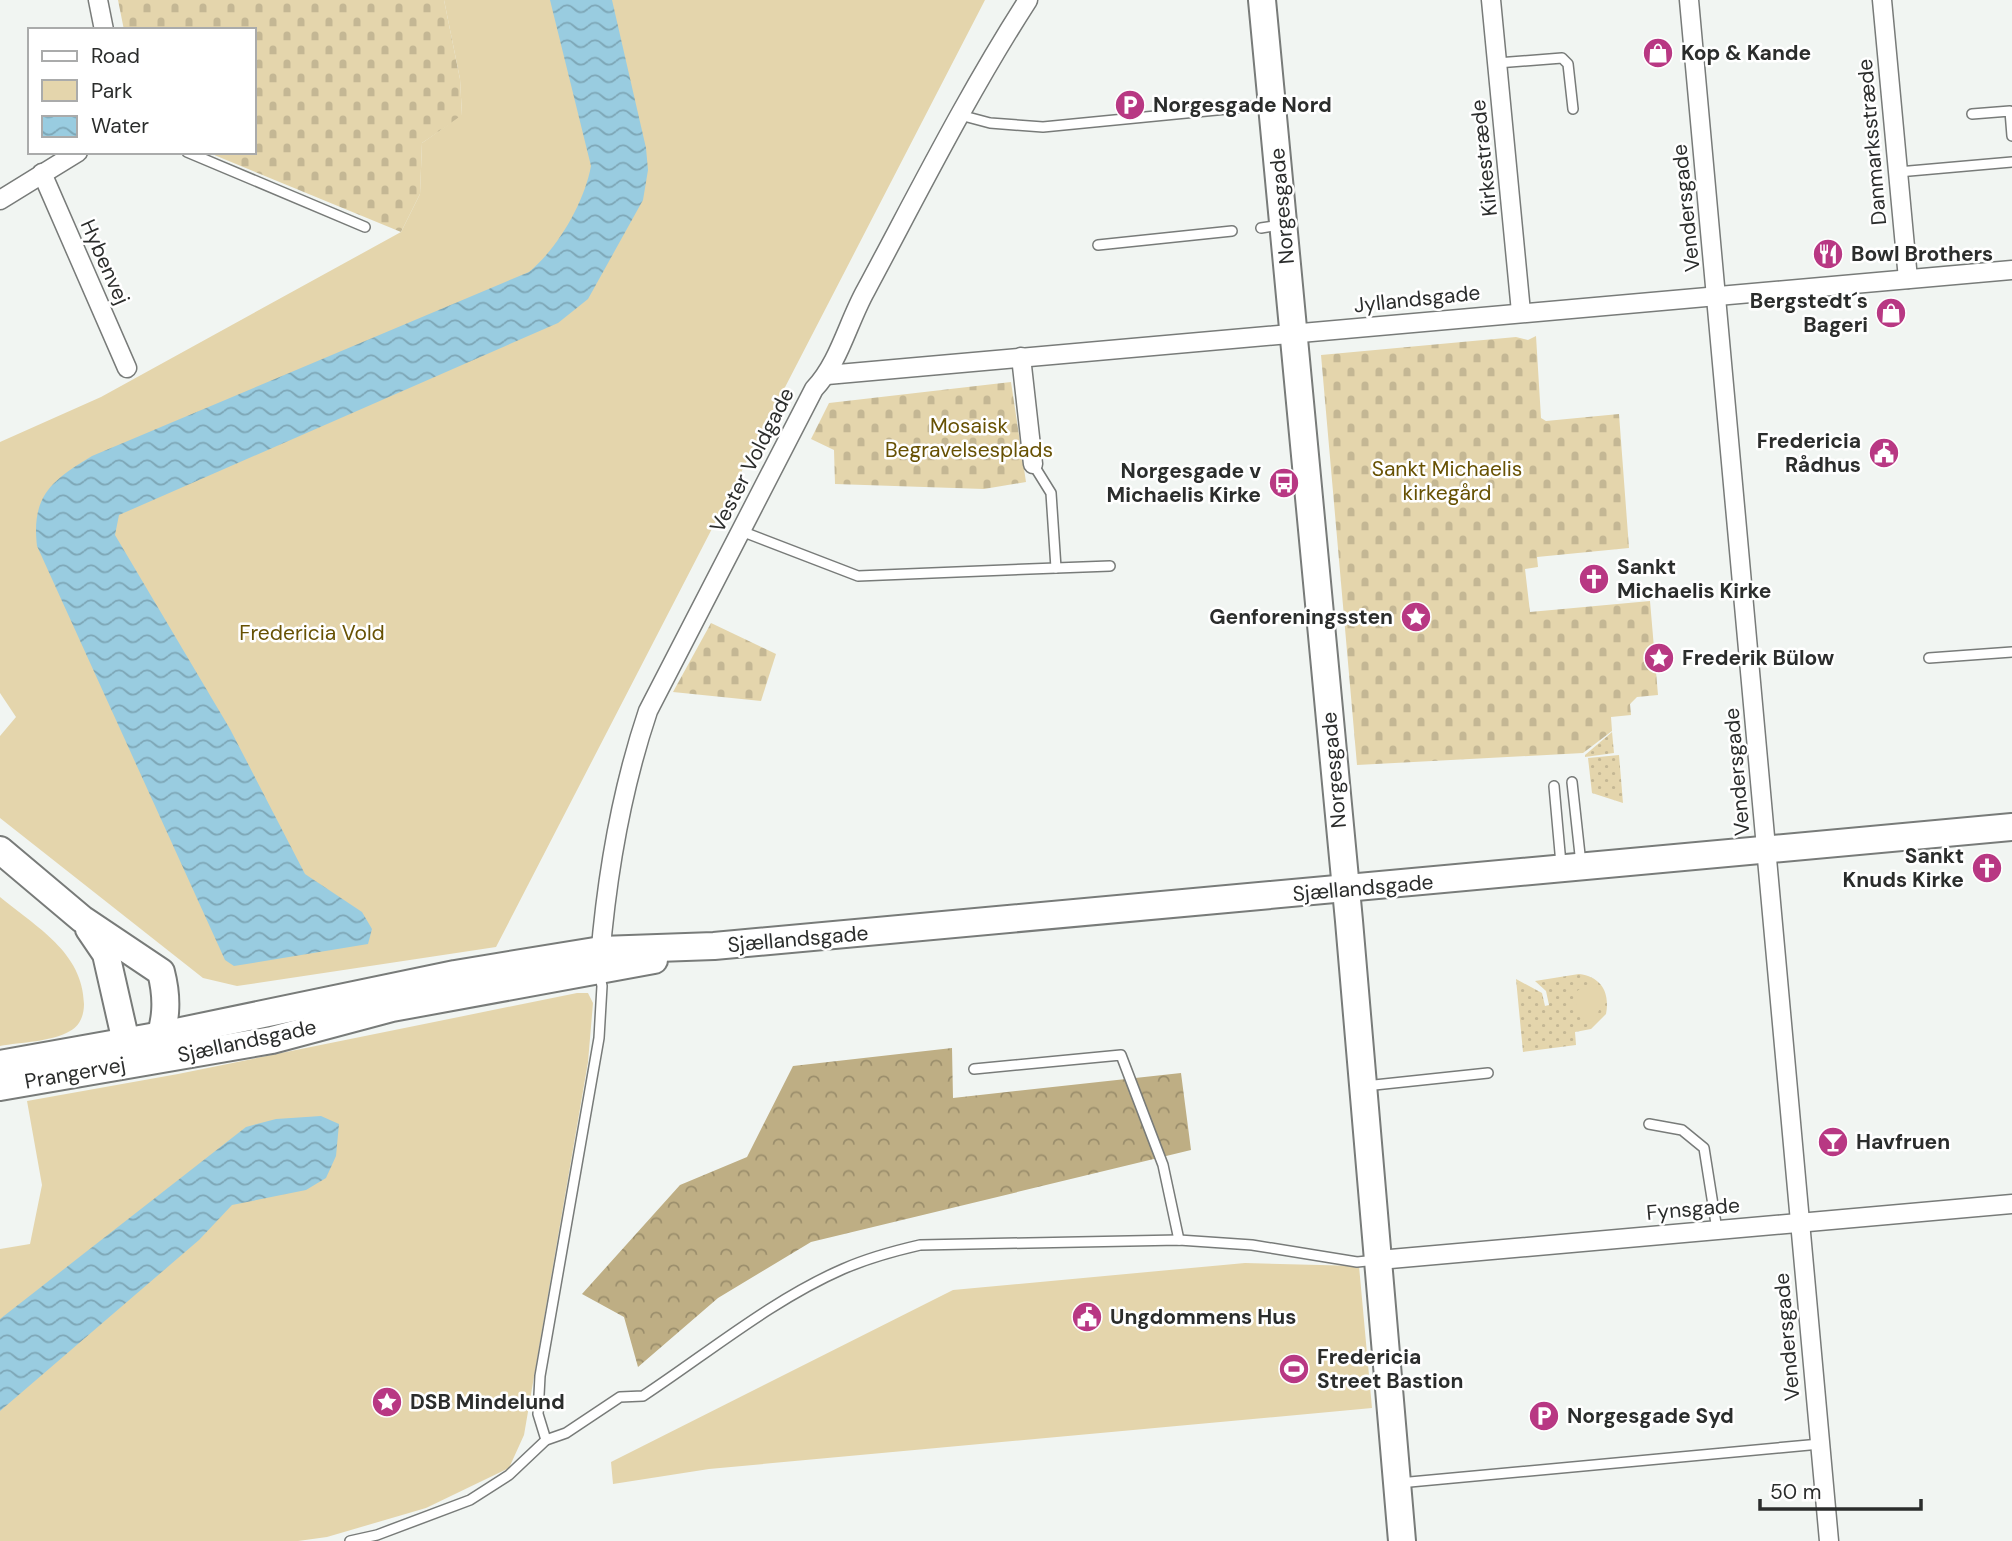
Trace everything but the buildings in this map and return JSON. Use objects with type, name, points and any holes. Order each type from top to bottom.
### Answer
[{"type":"street","points":[[98,0],[104,28]]},
{"type":"street","name":"Vester Voldgade","points":[[600,961],[617,822],[629,767],[648,711],[814,389],[827,375],[850,319],[992,56],[1028,0]]},
{"type":"street","name":"Norgesgade","points":[[1262,0],[1272,104],[1272,226],[1293,334],[1364,1086],[1402,1541]]},
{"type":"street","name":"Kirkestræde","points":[[1491,0],[1521,312]]},
{"type":"street","name":"Vendersgade","points":[[1689,0],[1829,1541]]},
{"type":"street","name":"Danmarksstræde","points":[[1882,0],[1908,279]]},
{"type":"street","points":[[0,200],[75,154]]},
{"type":"street","name":"Hybenvej","points":[[42,173],[127,368]]},
{"type":"street","name":"Jyllandsgade","points":[[827,375],[2012,270]]},
{"type":"street","points":[[1020,357],[1033,464]]},
{"type":"street","name":"Sjællandsgade","points":[[125,1042],[456,974],[600,961],[714,946],[2012,827]]},
{"type":"street","points":[[0,850],[82,919],[161,972],[167,1007],[162,1035],[150,1061],[125,1042],[106,954],[82,919]]},
{"type":"street","name":"Sjællandsgade","points":[[150,1061],[272,1040],[392,1008],[600,961]]},
{"type":"street","name":"Prangervej","points":[[0,1064],[125,1042]]},
{"type":"street","name":"Prangervej","points":[[0,1087],[150,1061]]},
{"type":"street","name":"Fynsgade","points":[[1379,1260],[2012,1204]]},
{"type":"lane","points":[[1497,62],[1562,58],[1568,64],[1573,109]]},
{"type":"lane","points":[[960,115],[990,123],[1043,127],[1272,104]]},
{"type":"lane","points":[[1972,114],[2010,111],[2012,136]]},
{"type":"lane","points":[[192,154],[365,227]]},
{"type":"lane","points":[[1898,172],[2012,162]]},
{"type":"lane","points":[[1098,245],[1232,231]]},
{"type":"lane","points":[[1033,464],[1051,493],[1056,568]]},
{"type":"lane","points":[[741,531],[858,576],[1110,566]]},
{"type":"lane","points":[[1928,658],[2012,652]]},
{"type":"lane","points":[[1571,868],[1572,782]]},
{"type":"lane","points":[[1554,786],[1571,868]]},
{"type":"lane","points":[[546,1440],[538,1414],[540,1376],[599,1038],[602,986],[600,961]]},
{"type":"lane","points":[[974,1069],[1121,1055],[1163,1165],[1179,1240]]},
{"type":"lane","points":[[1364,1086],[1488,1073]]},
{"type":"lane","points":[[1649,1125],[1682,1130],[1704,1148],[1717,1230]]},
{"type":"lane","points":[[350,1541],[377,1535],[470,1500],[509,1475],[546,1440],[566,1433],[620,1397],[643,1396],[794,1295],[843,1269],[887,1253],[920,1245],[1179,1240],[1252,1245],[1357,1262],[1379,1260]]},
{"type":"lane","points":[[1397,1483],[1820,1444]]},
{"type":"green space","points":[[118,0],[444,0],[460,79],[462,116],[422,143],[420,194],[401,232],[212,154],[256,154],[256,28],[124,28]]},
{"type":"green space","name":"Fredericia Vold","points":[[444,0],[985,0],[496,947],[237,986],[203,978],[0,818],[0,736],[16,717],[0,693],[0,442],[101,397],[401,232],[420,194],[422,143],[462,115],[460,79]]},
{"type":"green space","name":"Sankt Michaelis kirkegård","points":[[1536,336],[1541,418],[1546,421],[1619,414],[1629,548],[1537,557],[1538,567],[1525,569],[1530,612],[1650,601],[1658,695],[1637,697],[1630,704],[1631,715],[1611,717],[1612,731],[1583,753],[1357,765],[1321,355],[1516,337],[1528,340]]},
{"type":"green space","name":"Mosaisk Begravelsesplads","points":[[1011,382],[1026,482],[984,489],[835,484],[834,450],[811,439],[829,403]]},
{"type":"green space","points":[[711,623],[776,654],[761,701],[673,692]]},
{"type":"green space","points":[[1612,732],[1614,753],[1585,757],[1585,755]]},
{"type":"green space","points":[[1619,755],[1623,803],[1592,793],[1588,758]]},
{"type":"green space","points":[[0,897],[55,942],[76,970],[82,986],[84,1008],[79,1023],[62,1035],[0,1046]]},
{"type":"green space","points":[[1579,974],[1599,982],[1603,987],[1607,999],[1606,1014],[1591,1029],[1575,1032],[1576,1045],[1523,1052],[1516,979],[1542,993],[1545,1006],[1549,1005],[1546,991],[1535,981]]},
{"type":"green space","points":[[1584,986],[1595,987],[1604,996],[1595,1021],[1588,1022],[1577,1015],[1577,991]]},
{"type":"green space","points":[[577,993],[588,993],[593,1003],[588,1062],[524,1435],[509,1468],[426,1508],[327,1537],[298,1541],[0,1541],[0,1249],[30,1244],[42,1185],[27,1101],[178,1074]]},
{"type":"green space","points":[[952,1048],[953,1098],[1181,1073],[1191,1150],[811,1242],[718,1298],[638,1367],[624,1317],[582,1294],[680,1185],[747,1157],[793,1066]]},
{"type":"green space","points":[[1245,1263],[1359,1266],[1372,1408],[709,1469],[613,1484],[611,1462],[953,1290]]},
{"type":"water","points":[[550,0],[612,0],[646,148],[648,170],[643,200],[588,299],[558,323],[119,515],[115,535],[230,729],[305,874],[362,912],[372,929],[368,944],[234,966],[225,960],[37,546],[37,514],[47,491],[55,482],[92,456],[529,272],[540,262],[560,238],[576,209],[591,166]]},
{"type":"water","points":[[321,1116],[339,1124],[336,1156],[326,1178],[306,1190],[232,1205],[199,1240],[0,1411],[0,1319],[246,1127],[276,1119]]},
{"type":"place","name":"Kop & Kande","points":[[1658,53]]},
{"type":"place","name":"Norgesgade Nord","points":[[1130,105]]},
{"type":"place","name":"Bowl Brothers","points":[[1828,254]]},
{"type":"place","name":"Bergstedt´s Bageri","points":[[1891,313]]},
{"type":"place","name":"Fredericia Rådhus","points":[[1884,453]]},
{"type":"place","name":"Norgesgade v Michaelis Kirke","points":[[1284,483]]},
{"type":"place","name":"Sankt Michaelis Kirke","points":[[1594,579]]},
{"type":"place","name":"Genforeningssten","points":[[1416,617]]},
{"type":"place","name":"Frederik Bülow","points":[[1659,658]]},
{"type":"place","name":"Sankt Knuds Kirke","points":[[1987,868]]},
{"type":"place","name":"Havfruen","points":[[1833,1142]]},
{"type":"place","name":"Ungdommens Hus","points":[[1087,1317]]},
{"type":"place","name":"Fredericia Street Bastion","points":[[1294,1369]]},
{"type":"place","name":"DSB Mindelund","points":[[387,1402]]},
{"type":"place","name":"Norgesgade Syd","points":[[1544,1416]]}]
